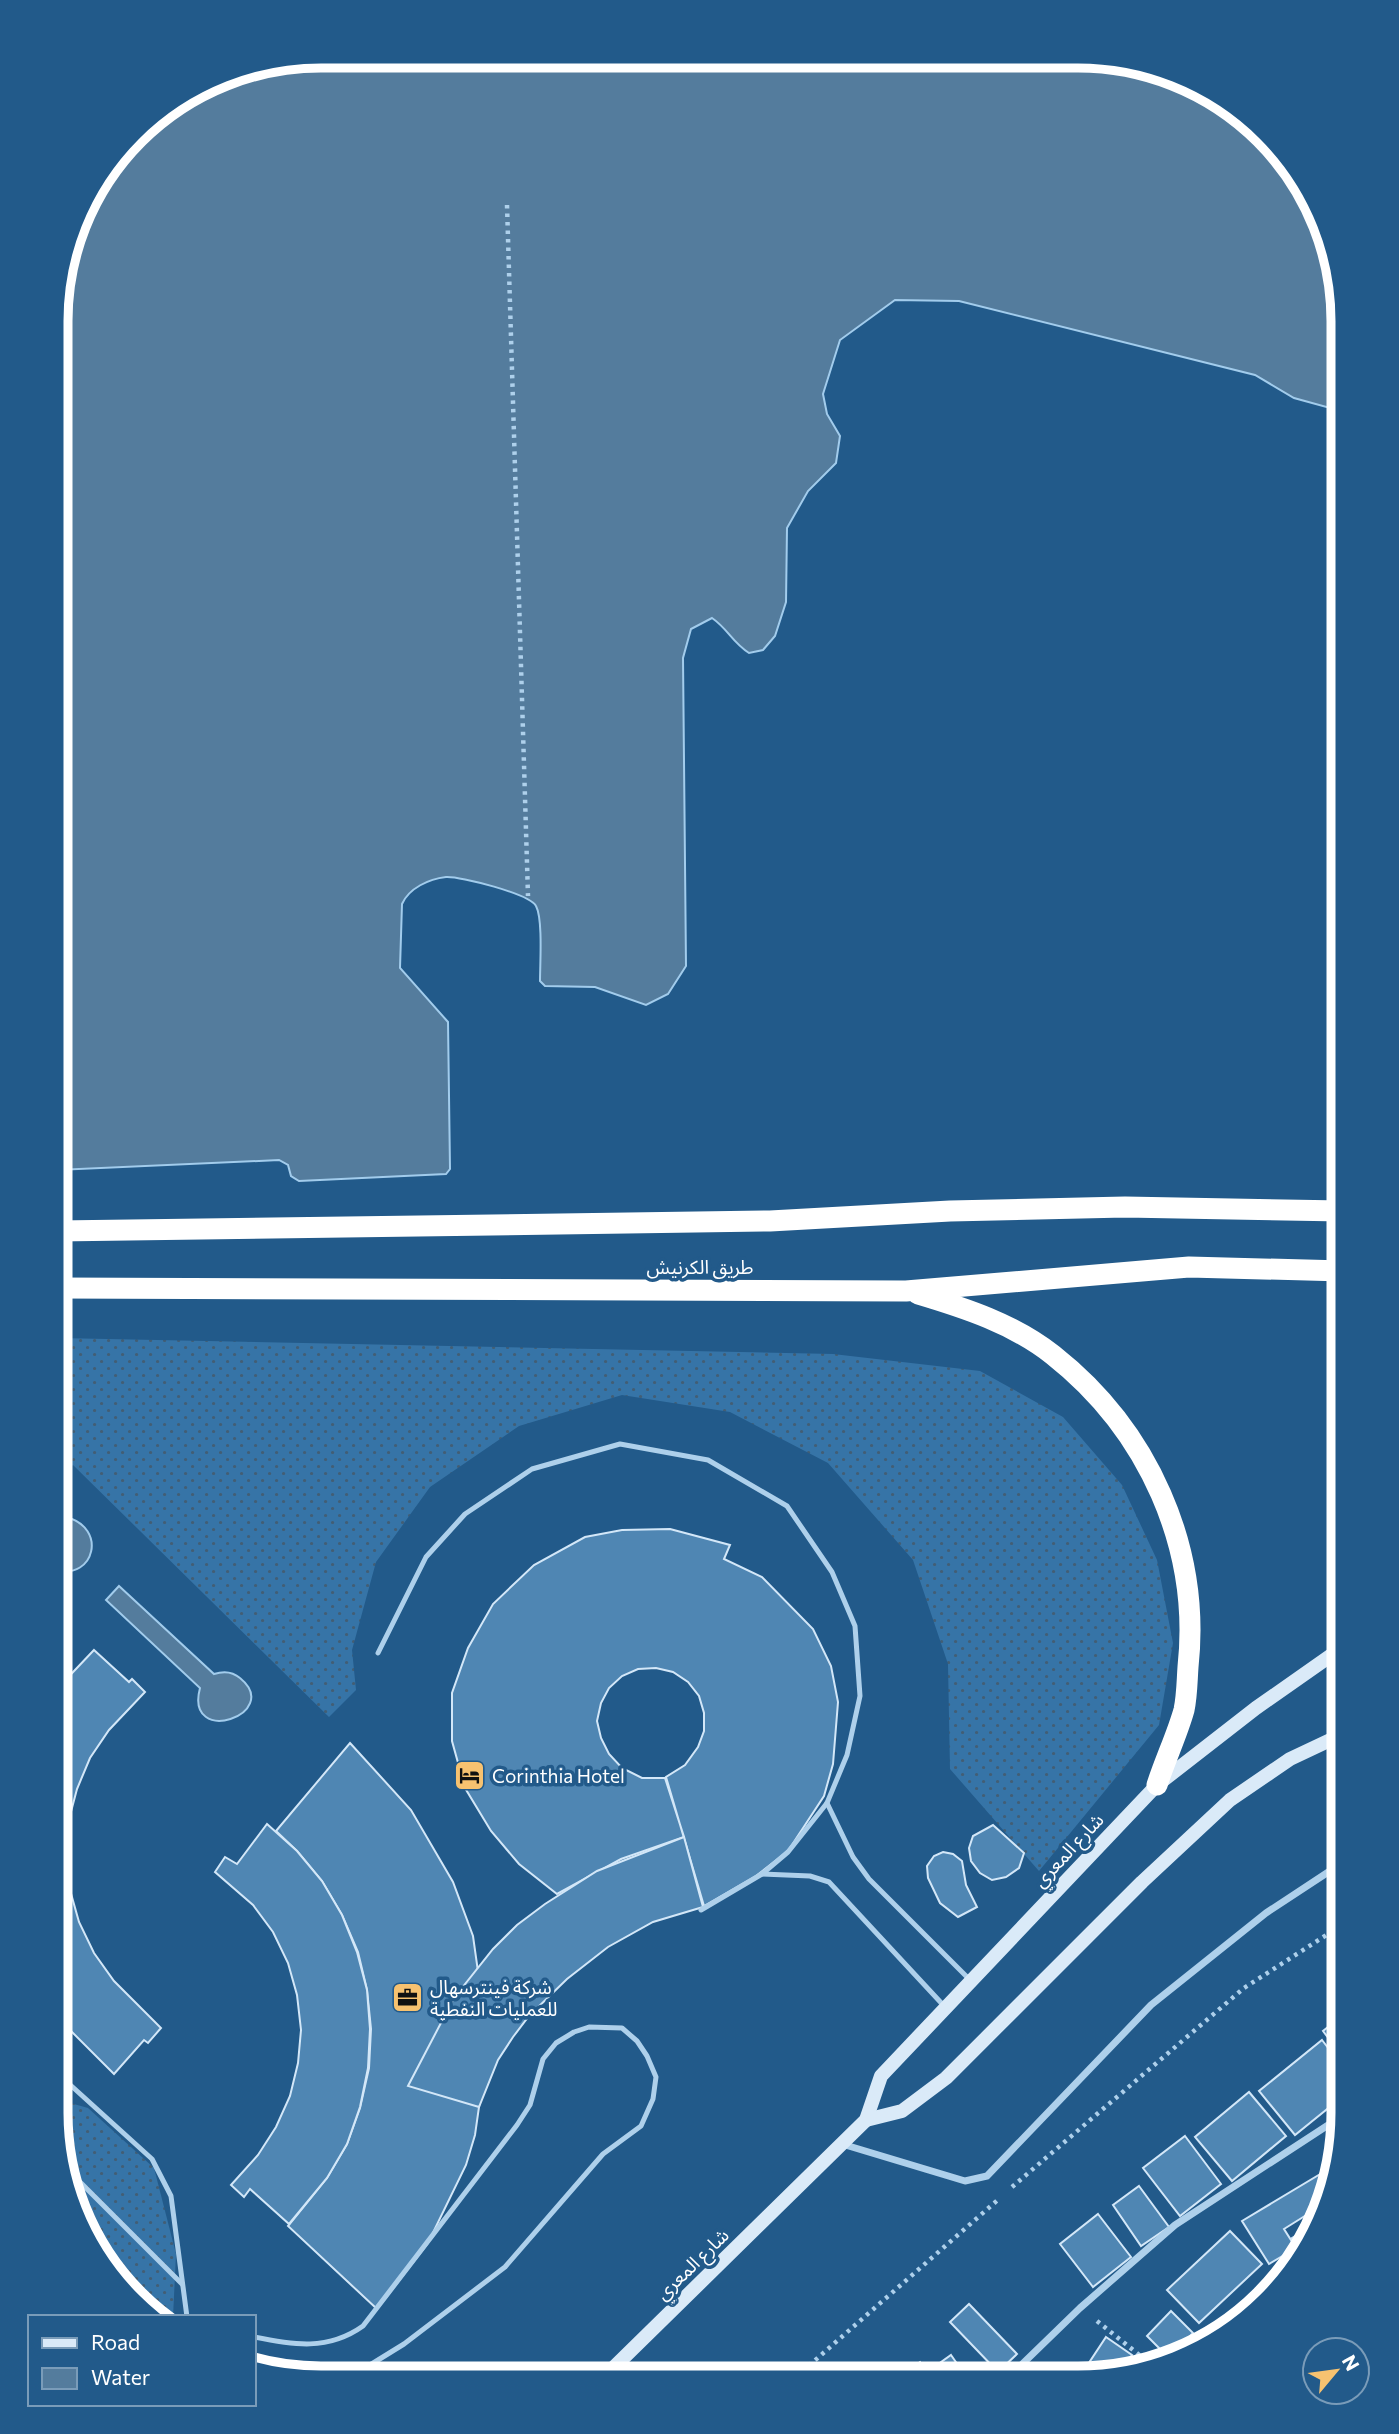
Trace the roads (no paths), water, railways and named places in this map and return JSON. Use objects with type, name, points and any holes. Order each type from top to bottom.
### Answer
[{"type":"highway","points":[[68,1231],[771,1221],[950,1211],[1125,1207],[1331,1211]]},
{"type":"highway","name":"طريق الكرنيش","points":[[68,1288],[906,1291],[1189,1267],[1331,1271]]},
{"type":"highway","points":[[906,1291],[983,1314],[1052,1354],[1110,1409],[1154,1475],[1182,1551],[1192,1630],[1184,1709],[1157,1785]]},
{"type":"street","name":"شارع المعري","points":[[615,2366],[866,2120],[881,2076],[1157,1785],[1247,1715],[1331,1656]]},
{"type":"street","name":"شارع المعري","points":[[866,2120],[902,2110],[946,2078],[1230,1800],[1290,1759],[1331,1740]]},
{"type":"street","points":[[841,2144],[965,2181],[987,2176],[1151,2005],[1266,1913],[1331,1870]]},
{"type":"street","points":[[1020,2366],[1080,2308],[1175,2225],[1330,2124]]},
{"type":"lane","points":[[378,1653],[426,1557],[465,1514],[532,1469],[620,1444],[708,1460],[787,1506],[832,1572],[855,1626],[860,1696],[847,1755],[827,1803],[788,1852],[762,1874],[701,1910]]},
{"type":"lane","points":[[827,1803],[853,1857],[869,1879],[971,1981]]},
{"type":"lane","points":[[762,1874],[810,1876],[829,1882],[945,2008]]},
{"type":"lane","points":[[256,2337],[313,2346],[332,2343],[363,2326],[530,2105],[543,2059],[556,2043],[589,2027],[622,2028],[637,2041],[656,2077],[653,2099],[641,2126],[603,2154],[505,2267],[404,2344],[368,2366]]},
{"type":"lane","points":[[68,2083],[152,2159],[171,2196],[187,2315]]},
{"type":"lane","points":[[77,2179],[183,2285]]},
{"type":"water","points":[[1078,68],[1128,73],[1175,87],[1219,111],[1257,142],[1279,167],[1297,195],[1312,224],[1322,255],[1330,304],[1331,407],[1294,398],[1255,375],[959,301],[895,300],[840,340],[823,394],[827,414],[840,436],[836,463],[808,491],[787,528],[786,602],[775,636],[763,650],[749,653],[712,618],[691,629],[683,658],[686,966],[668,994],[646,1005],[595,987],[545,986],[540,981],[538,912],[531,901],[509,891],[454,877],[420,885],[409,893],[402,904],[400,968],[448,1022],[450,1169],[446,1174],[299,1181],[291,1176],[288,1165],[279,1160],[68,1170],[70,288],[77,255],[94,209],[120,167],[142,142],[167,120],[209,94],[255,77],[288,70]]},
{"type":"water","points":[[68,1518],[88,1531],[91,1541],[87,1561],[70,1571]]},
{"type":"water","points":[[119,1586],[214,1674],[227,1672],[240,1678],[250,1691],[250,1703],[242,1713],[217,1721],[206,1717],[199,1706],[200,1688],[106,1600]]},
{"type":"place","name":"Corinthia Hotel","points":[[469,1776]]},
{"type":"place","name":"شركة فينترسهال للعمليات النفطية","points":[[407,1998]]}]
